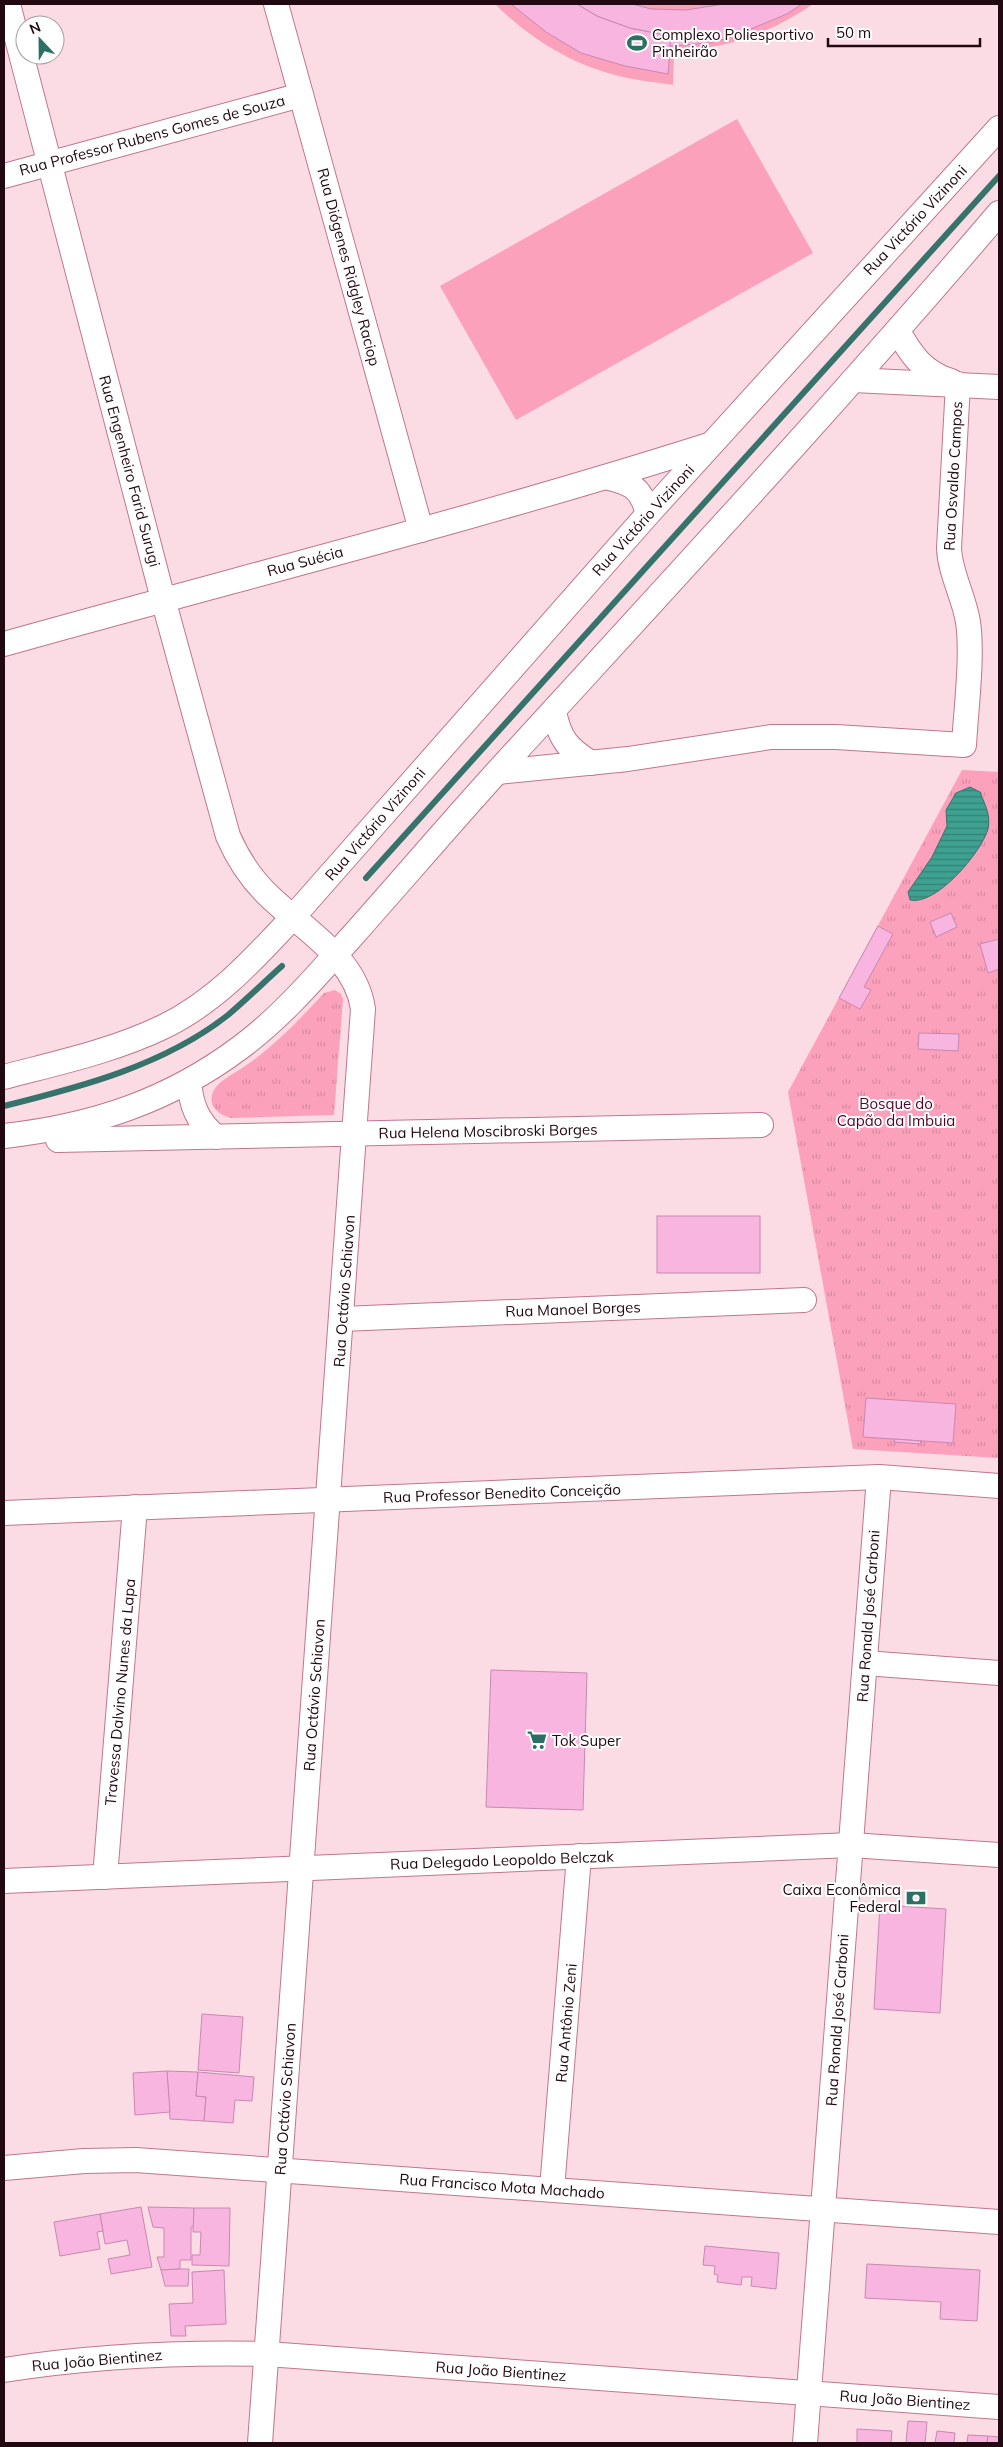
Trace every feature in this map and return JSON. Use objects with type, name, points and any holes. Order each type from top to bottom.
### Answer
[{"type":"street","name":"Rua Engenheiro Farid Surugi","points":[[8,4],[11,46],[50,163],[163,599],[228,836],[254,880],[335,955]]},
{"type":"street","name":"Rua Diógenes Ridgley Raciop","points":[[276,4],[421,530]]},
{"type":"street","name":"Rua Professor Rubens Gomes de Souza","points":[[4,176],[301,95]]},
{"type":"street","name":"Rua Victório Vizinoni","points":[[4,1077],[109,1048],[164,1027],[209,998],[237,975],[292,917],[648,514],[999,128]]},
{"type":"street","points":[[4,1136],[66,1128],[95,1121],[126,1110],[189,1080],[242,1046],[265,1027],[335,955],[498,772],[898,331],[999,213]]},
{"type":"street","points":[[898,331],[908,349],[927,370],[958,384]]},
{"type":"street","points":[[853,380],[999,387]]},
{"type":"street","name":"Rua Osvaldo Campos","points":[[591,763],[771,738],[836,737],[964,745],[969,630],[966,611],[952,572],[949,548],[958,384]]},
{"type":"street","name":"Rua Suécia","points":[[4,644],[606,478],[711,444]]},
{"type":"street","points":[[606,478],[632,486],[642,496],[648,514]]},
{"type":"street","points":[[554,712],[558,730],[564,742],[575,753],[591,763]]},
{"type":"street","points":[[498,772],[591,763]]},
{"type":"street","name":"Rua Octávio Schiavon","points":[[260,2443],[363,1010],[361,994],[355,979],[335,955]]},
{"type":"street","points":[[189,1080],[194,1112],[204,1126],[216,1137]]},
{"type":"street","name":"Rua Helena Moscibroski Borges","points":[[4,1141],[761,1125]]},
{"type":"street","name":"Rua Manoel Borges","points":[[342,1319],[804,1300]]},
{"type":"street","name":"Rua Professor Benedito Conceição","points":[[4,1513],[879,1477],[999,1486]]},
{"type":"street","name":"Rua Ronald José Carboni","points":[[805,2443],[879,1477]]},
{"type":"street","name":"Travessa Dalvino Nunes da Lapa","points":[[106,1877],[135,1507]]},
{"type":"street","points":[[865,1663],[999,1673]]},
{"type":"street","name":"Rua Delegado Leopoldo Belczak","points":[[4,1881],[851,1845],[999,1855]]},
{"type":"street","name":"Rua Antônio Zeni","points":[[552,2189],[579,1856]]},
{"type":"street","name":"Rua Francisco Mota Machado","points":[[4,2168],[84,2161],[136,2160],[999,2222]]},
{"type":"street","name":"Rua João Bientinez","points":[[4,2370],[60,2361],[120,2355],[188,2352],[267,2354],[999,2407]]},
{"type":"green space","name":"Complexo Poliesportivo Pinheirão","points":[[495,4],[813,4],[781,23],[747,38],[712,47],[674,51],[673,85],[635,80],[587,66],[538,40]]},
{"type":"green space","points":[[737,119],[813,253],[516,420],[440,286]]},
{"type":"green space","name":"Bosque do Capão da Imbuia","points":[[962,770],[999,772],[999,1458],[853,1449],[788,1092]]},
{"type":"green space","points":[[335,990],[341,994],[343,999],[334,1115],[232,1118],[219,1113],[212,1102],[213,1092],[217,1085],[251,1062],[273,1044],[324,993]]},
{"type":"shaded area","points":[[970,787],[980,792],[987,810],[989,824],[984,839],[967,864],[944,886],[921,900],[910,900],[908,892],[932,857],[947,826],[946,810],[956,793]]},
{"type":"building","points":[[511,4],[577,4],[597,16],[630,28],[671,36],[668,74],[625,66],[581,53],[546,32]]},
{"type":"building","points":[[577,4],[632,4],[651,9],[686,10],[724,4],[802,4],[787,14],[734,36],[710,43],[670,46],[671,36],[630,28],[597,16]]},
{"type":"building","points":[[951,913],[957,927],[936,937],[930,922]]},
{"type":"building","points":[[878,926],[893,934],[864,987],[871,990],[860,1009],[839,998]]},
{"type":"building","points":[[999,939],[999,969],[988,973],[980,944]]},
{"type":"building","points":[[919,1033],[959,1034],[958,1051],[918,1049]]},
{"type":"building","points":[[657,1216],[760,1216],[760,1273],[657,1273]]},
{"type":"building","points":[[866,1398],[956,1404],[953,1443],[863,1437]]},
{"type":"building","points":[[895,1439],[921,1441],[920,1444],[894,1442]]},
{"type":"building","name":"Tok Super","points":[[491,1670],[587,1673],[583,1810],[486,1807]]},
{"type":"building","points":[[880,1905],[946,1909],[940,2013],[874,2009]]},
{"type":"building","points":[[202,2014],[243,2017],[239,2073],[198,2070]]},
{"type":"building","points":[[167,2071],[198,2072],[196,2096],[206,2097],[204,2121],[170,2119]]},
{"type":"building","points":[[167,2071],[170,2112],[135,2115],[133,2073]]},
{"type":"building","points":[[198,2072],[254,2077],[252,2101],[235,2100],[233,2123],[204,2121],[206,2097],[196,2096]]},
{"type":"building","points":[[141,2207],[152,2267],[111,2274],[108,2259],[130,2255],[127,2240],[105,2244],[100,2214]]},
{"type":"building","points":[[148,2207],[194,2208],[194,2227],[191,2227],[191,2260],[180,2260],[180,2269],[161,2270],[157,2257],[164,2257],[164,2228],[153,2227]]},
{"type":"building","points":[[194,2208],[230,2208],[229,2266],[192,2265],[192,2255],[200,2255],[201,2232],[193,2232]]},
{"type":"building","points":[[100,2214],[103,2231],[97,2232],[100,2249],[60,2256],[54,2222]]},
{"type":"building","points":[[705,2246],[779,2253],[776,2289],[751,2286],[752,2277],[742,2277],[741,2285],[717,2282],[718,2275],[714,2274],[715,2266],[703,2265]]},
{"type":"building","points":[[867,2264],[980,2270],[977,2321],[940,2319],[941,2302],[865,2298]]},
{"type":"building","points":[[189,2269],[188,2286],[165,2286],[161,2270]]},
{"type":"building","points":[[224,2270],[226,2324],[185,2326],[186,2336],[171,2336],[169,2304],[193,2303],[192,2272]]},
{"type":"building","points":[[908,2421],[927,2422],[925,2443],[906,2443]]},
{"type":"building","points":[[857,2429],[892,2431],[891,2443],[857,2443]]},
{"type":"building","points":[[937,2431],[955,2433],[954,2443],[935,2443]]},
{"type":"building","points":[[968,2435],[988,2436],[987,2443],[967,2443]]},
{"type":"building","points":[[988,2436],[999,2437],[999,2443],[987,2443]]},
{"type":"waterway","points":[[366,878],[999,176]]},
{"type":"waterway","points":[[4,1106],[92,1082],[150,1061],[177,1048],[228,1015],[282,966]]},
{"type":"place","name":"Complexo Poliesportivo Pinheirão","points":[[637,43]]},
{"type":"place","name":"Tok Super","points":[[537,1740]]},
{"type":"place","name":"Caixa Econômica Federal","points":[[916,1898]]}]
